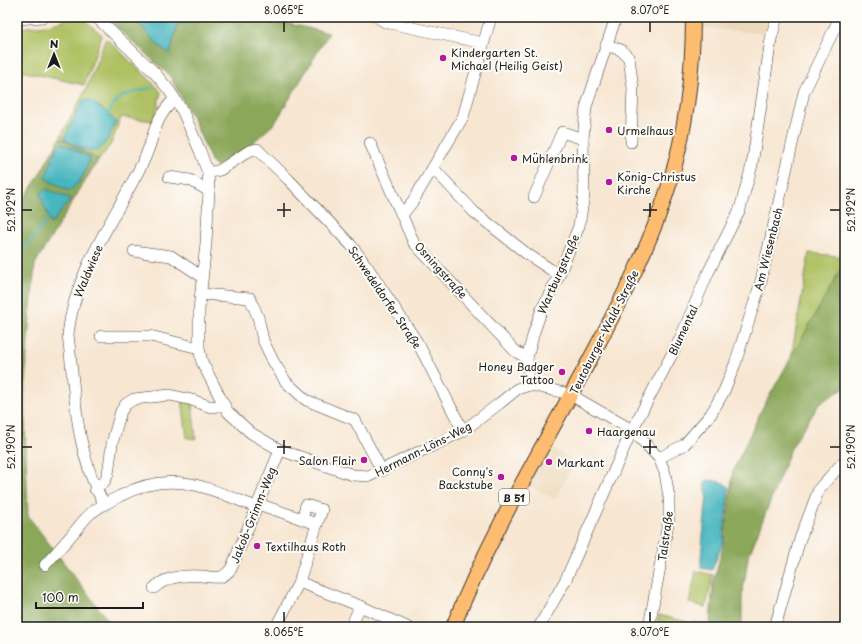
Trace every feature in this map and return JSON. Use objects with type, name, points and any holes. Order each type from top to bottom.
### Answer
[{"type":"main road","name":"Teutoburger-Wald-Straße","points":[[453,627],[473,580],[509,507],[629,286],[647,247],[671,180],[680,141],[691,61],[693,17]]},
{"type":"street","points":[[17,19],[43,17]]},
{"type":"street","name":"Hermann-Löns-Weg","points":[[96,17],[154,72],[172,95],[183,112],[200,151],[208,173],[208,191],[206,243],[201,276],[199,310],[199,348],[202,362],[228,412],[251,433],[280,450],[353,475],[370,476],[463,431],[500,404],[517,389],[530,385]]},
{"type":"street","points":[[377,17],[386,22],[484,39]]},
{"type":"street","points":[[402,215],[413,201],[463,117],[491,17]]},
{"type":"street","name":"Wartburgstraße","points":[[530,385],[527,358],[534,332],[542,309],[559,275],[579,226],[584,195],[583,139],[586,107],[616,17]]},
{"type":"street","name":"Blumental","points":[[539,627],[566,579],[632,430],[680,339],[708,273],[740,209],[752,165],[771,39],[778,17]]},
{"type":"street","name":"Am Wiesenbach","points":[[659,458],[684,445],[710,414],[735,364],[760,285],[804,92],[840,17]]},
{"type":"street","points":[[606,45],[621,50],[629,58],[633,88],[631,142]]},
{"type":"street","name":"Waldwiese","points":[[104,504],[95,489],[83,455],[68,334],[69,324],[78,289],[92,258],[144,159],[160,116],[168,106],[172,95]]},
{"type":"street","points":[[534,196],[562,132],[583,139]]},
{"type":"street","name":"Osningstraße","points":[[370,143],[414,243],[515,350],[527,358]]},
{"type":"street","name":"Schwedeldorfer Straße","points":[[208,173],[220,170],[249,152],[257,149],[289,180],[351,245],[386,294],[419,345],[463,431]]},
{"type":"street","points":[[433,168],[474,212],[527,254],[559,275]]},
{"type":"street","points":[[169,177],[190,180],[208,191]]},
{"type":"street","points":[[134,251],[171,256],[201,276]]},
{"type":"street","points":[[201,294],[250,298],[258,317],[263,340],[273,361],[286,382],[306,400],[355,420],[382,471]]},
{"type":"street","points":[[101,336],[150,336],[199,348]]},
{"type":"street","points":[[530,385],[571,395]]},
{"type":"street","points":[[95,489],[104,482],[108,474],[112,444],[117,424],[121,411],[126,404],[134,399],[170,395],[192,400],[211,407],[224,405]]},
{"type":"street","name":"Talstraße","points":[[571,395],[632,430],[659,458],[665,474],[670,497],[669,518],[650,627]]},
{"type":"street","name":"Jakob-Grimm-Weg","points":[[154,588],[158,584],[174,578],[195,576],[218,577],[226,575],[235,562],[280,450]]},
{"type":"street","points":[[775,627],[800,539],[819,489],[845,460]]},
{"type":"street","points":[[45,565],[91,514],[104,504],[126,492],[147,484],[160,482],[195,484],[257,506],[317,524],[299,582],[276,627]]},
{"type":"street","points":[[299,582],[360,606],[407,627]]},
{"type":"street","points":[[351,627],[360,606]]},
{"type":"shaded area","points":[[703,17],[775,17],[769,34],[703,28]]},
{"type":"shaded area","points":[[549,447],[575,461],[555,499],[528,485]]},
{"type":"green space","points":[[75,17],[83,19],[102,35],[84,85],[17,70],[17,28],[49,25]]},
{"type":"green space","points":[[106,17],[134,17],[158,45],[170,54],[179,17],[273,17],[285,23],[329,33],[275,123],[249,146],[217,166],[212,163],[194,121],[170,76]]},
{"type":"green space","points":[[107,39],[161,92],[154,121],[121,117],[111,144],[99,160],[60,138],[87,87],[105,40]]},
{"type":"green space","points":[[60,138],[99,160],[35,264],[24,397],[28,516],[113,627],[17,627],[17,209],[37,179]],"holes":[[[62,143],[90,158],[69,191],[45,178]]]},
{"type":"green space","points":[[809,253],[845,257],[845,262],[791,358]]},
{"type":"green space","points":[[845,262],[845,309],[837,326],[845,333],[845,388],[820,403],[791,448],[748,558],[742,597],[742,627],[689,627],[690,622],[710,625],[713,584],[724,543],[733,471],[762,409]]},
{"type":"green space","points":[[845,309],[845,333],[837,326]]},
{"type":"green space","points":[[182,399],[192,402],[196,439],[187,438]]},
{"type":"green space","points":[[696,571],[713,575],[706,607],[689,603]]},
{"type":"green space","points":[[659,615],[688,622],[687,627],[656,627]]},
{"type":"water","points":[[134,17],[179,17],[170,54],[158,45]]},
{"type":"water","points":[[83,100],[90,100],[108,113],[116,122],[107,141],[98,151],[83,149],[64,139]]},
{"type":"water","points":[[62,143],[90,158],[85,172],[80,180],[69,191],[45,178],[57,148]]},
{"type":"water","points":[[46,189],[71,199],[51,224],[40,194]]},
{"type":"water","points":[[707,480],[722,483],[729,488],[723,542],[712,570],[701,568],[707,494],[704,485]]},
{"type":"waterway","points":[[108,113],[116,101],[126,95],[152,88]]},
{"type":"waterway","points":[[17,258],[49,217]]},
{"type":"waterway","points":[[17,294],[20,310],[17,311]]},
{"type":"place","name":"Kindergarten St. Michael (Heilig Geist)","points":[[443,58]]},
{"type":"place","name":"Urmelhaus","points":[[609,130]]},
{"type":"place","name":"Mühlenbrink","points":[[514,158]]},
{"type":"place","name":"König-Christus Kirche","points":[[609,182]]},
{"type":"place","name":"Honey Badger Tattoo","points":[[562,372]]},
{"type":"place","name":"Haargenau","points":[[589,431]]},
{"type":"place","name":"Salon Flair","points":[[364,460]]},
{"type":"place","name":"Markant","points":[[549,462]]},
{"type":"place","name":"Conny's Backstube","points":[[501,477]]},
{"type":"place","name":"Textilhaus Roth","points":[[257,546]]}]
